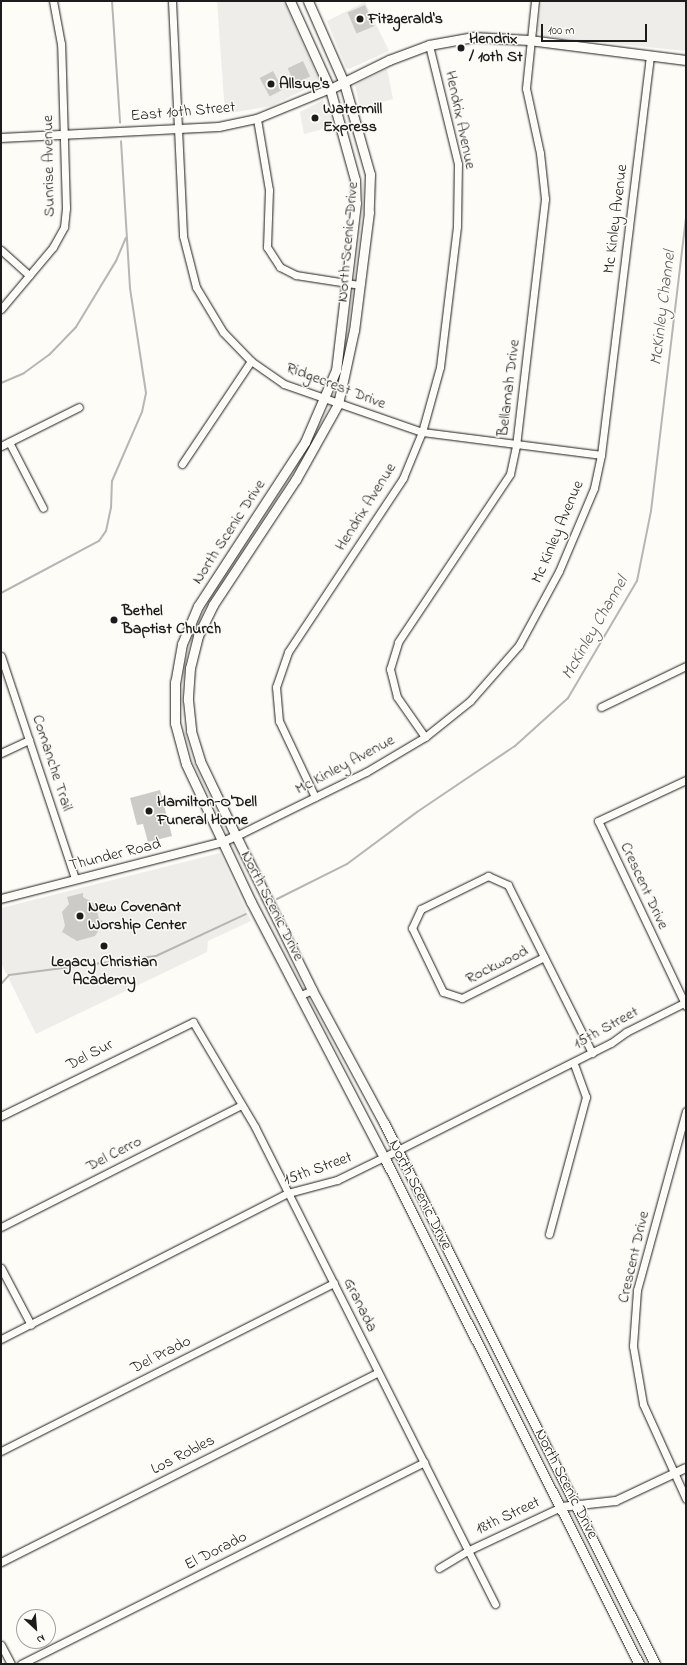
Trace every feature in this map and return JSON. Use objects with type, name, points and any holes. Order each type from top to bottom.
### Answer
[{"type":"main road","name":"North Scenic Drive","points":[[290,1],[330,89],[355,180],[356,203],[336,370],[325,400],[305,442],[198,606],[182,644],[175,696],[175,723],[186,764],[223,842],[384,1157],[639,1664]]},
{"type":"main road","name":"North Scenic Drive","points":[[308,1],[344,83],[370,174],[369,212],[352,343],[338,404],[310,456],[213,605],[198,636],[190,668],[188,700],[191,731],[200,761],[312,990],[398,1150],[577,1505],[655,1664]]},
{"type":"main road","name":"East 10th Street","points":[[330,89],[389,60],[429,45],[473,38],[529,40],[686,60]]},
{"type":"street","name":"Sunrise Avenue","points":[[1,309],[53,247],[64,227],[66,208],[61,44],[53,1]]},
{"type":"street","name":"Ridgecrest Drive","points":[[172,1],[183,236],[196,287],[223,332],[251,361],[284,384],[325,400],[422,432],[516,446],[601,455]]},
{"type":"street","name":"Bellamah Drive","points":[[425,737],[397,697],[390,669],[398,642],[510,474],[516,446],[545,199],[540,153],[526,88],[529,40],[535,1]]},
{"type":"street","name":"Hendrix Avenue","points":[[315,797],[279,721],[276,687],[288,652],[403,478],[422,432],[440,367],[457,226],[458,164],[429,45]]},
{"type":"street","name":"Mc Kinley Avenue","points":[[236,836],[315,797],[425,737],[470,701],[519,645],[559,571],[594,488],[601,455],[650,56]]},
{"type":"street","name":"East 10th Street","points":[[1,138],[219,127],[257,119],[330,89]]},
{"type":"street","points":[[257,119],[269,190],[267,247],[280,267],[296,275],[360,285]]},
{"type":"street","points":[[1,250],[30,275]]},
{"type":"street","points":[[182,464],[251,361]]},
{"type":"street","points":[[1,446],[79,407]]},
{"type":"street","points":[[9,442],[43,508]]},
{"type":"street","points":[[228,561],[238,567]]},
{"type":"street","name":"Comanche Trail","points":[[1,656],[75,879]]},
{"type":"street","points":[[601,707],[686,666]]},
{"type":"street","points":[[1,753],[29,740]]},
{"type":"street","name":"Crescent Drive","points":[[685,1004],[598,821],[686,780]]},
{"type":"street","name":"Thunder Road","points":[[1,899],[223,842],[236,836]]},
{"type":"street","name":"Rockwood","points":[[544,957],[462,998],[443,992],[412,928],[421,909],[488,876],[508,885],[544,957],[592,1053]]},
{"type":"street","points":[[301,995],[312,990]]},
{"type":"street","name":"15th Street","points":[[1,1339],[288,1193],[337,1180],[384,1157],[592,1053],[685,1004]]},
{"type":"street","name":"Granada","points":[[193,1022],[288,1193],[495,1604]]},
{"type":"street","name":"Del Sur","points":[[1,1116],[193,1022]]},
{"type":"street","points":[[549,1234],[586,1097],[573,1062]]},
{"type":"street","name":"Del Cerro","points":[[1,1227],[240,1106]]},
{"type":"street","name":"Crescent Drive","points":[[686,1111],[637,1290],[633,1346],[643,1404],[686,1499]]},
{"type":"street","points":[[1,1268],[30,1325]]},
{"type":"street","name":"Del Prado","points":[[1,1451],[334,1283]]},
{"type":"street","name":"Los Robles","points":[[1,1562],[378,1372]]},
{"type":"street","name":"El Dorado","points":[[21,1664],[424,1462]]},
{"type":"street","points":[[561,1507],[616,1501],[686,1468]]},
{"type":"street","name":"18th Street","points":[[439,1568],[467,1551],[561,1507]]},
{"type":"street","points":[[1,1645],[11,1664]]},
{"type":"shaded area","points":[[217,1],[284,1],[320,82],[271,106],[225,114]]},
{"type":"shaded area","points":[[542,1],[686,1],[686,51],[541,36],[537,31]]},
{"type":"shaded area","points":[[365,2],[389,51],[349,69],[346,68],[327,21]]},
{"type":"shaded area","points":[[387,69],[393,99],[360,108],[355,85]]},
{"type":"shaded area","points":[[323,100],[335,126],[304,134],[300,112]]},
{"type":"shaded area","name":"Legacy Christian Academy","points":[[220,853],[251,921],[208,941],[207,952],[36,1034],[1,963],[1,908]]},
{"type":"building","name":"Fitzgerald's","points":[[365,5],[374,26],[356,34],[348,12]]},
{"type":"building","points":[[303,61],[310,76],[295,84],[288,68]]},
{"type":"building","name":"Allsup's","points":[[273,71],[283,90],[270,97],[260,78]]},
{"type":"building","name":"Hamilton-O'Dell Funeral Home","points":[[160,790],[172,836],[148,842],[143,824],[137,825],[130,798]]},
{"type":"building","name":"New Covenant Worship Center","points":[[83,893],[83,897],[95,904],[99,919],[104,922],[95,936],[77,941],[62,932],[65,926],[62,912],[69,904],[67,897]]},
{"type":"waterway","points":[[112,1],[120,123]]},
{"type":"waterway","points":[[1,593],[99,541],[106,531],[111,508],[112,481],[142,412],[146,393],[130,288],[121,141]]},
{"type":"waterway","name":"McKinley Channel","points":[[277,899],[347,864],[417,812],[515,746],[568,698],[637,581],[651,511],[686,217]]},
{"type":"waterway","points":[[1,383],[24,373],[49,355],[76,327],[116,261],[126,238]]},
{"type":"waterway","name":"McKinley Channel","points":[[1,984],[9,975],[156,956],[246,914]]},
{"type":"place","name":"Fitzgerald's","points":[[360,19]]},
{"type":"place","name":"Hendrix / 10th St","points":[[461,48]]},
{"type":"place","name":"Allsup's","points":[[271,84]]},
{"type":"place","name":"Watermill Express","points":[[315,118]]},
{"type":"place","name":"Bethel Baptist Church","points":[[114,620]]},
{"type":"place","name":"Hamilton-O'Dell Funeral Home","points":[[149,811]]},
{"type":"place","name":"New Covenant Worship Center","points":[[80,916]]},
{"type":"place","name":"Legacy Christian Academy","points":[[104,946]]}]
